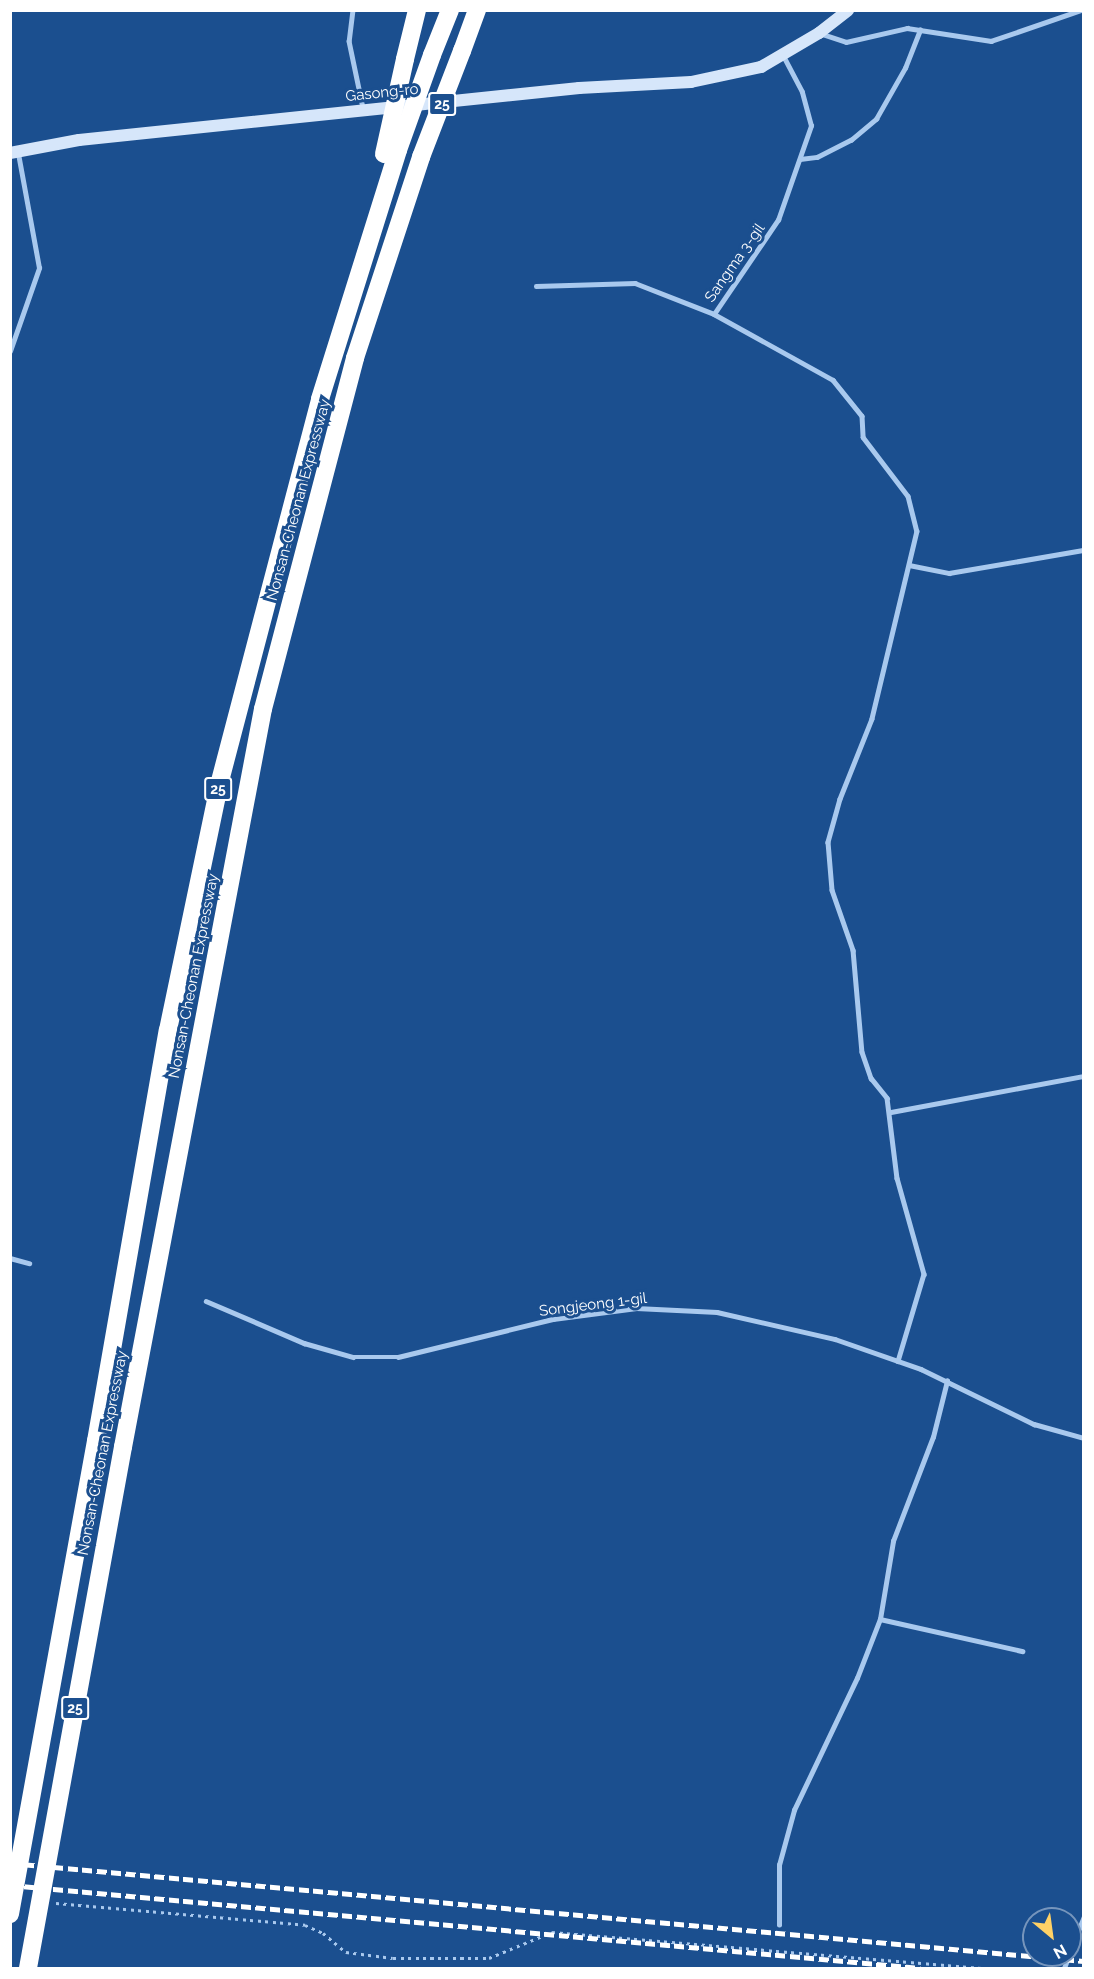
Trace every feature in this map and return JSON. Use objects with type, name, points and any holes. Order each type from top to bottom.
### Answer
[{"type":"highway","points":[[391,152],[405,59],[417,10]]},
{"type":"highway","name":"Nonsan-Cheonan Expressway","points":[[10,1914],[168,1030],[220,781],[320,399],[366,254],[391,152],[450,10]]},
{"type":"highway","name":"Nonsan-Cheonan Expressway","points":[[28,1968],[123,1447],[263,709],[355,358],[421,157],[477,10]]},
{"type":"street","name":"Gasong-ro","points":[[14,152],[79,140],[364,110],[579,88],[691,82],[761,67],[819,33],[848,10]]},
{"type":"lane","points":[[353,10],[349,41],[364,110]]},
{"type":"lane","points":[[819,33],[846,42],[907,28],[992,41],[1081,10]]},
{"type":"lane","points":[[800,159],[817,157],[851,140],[876,119],[905,68],[920,30]]},
{"type":"lane","name":"Sangma 3-gil","points":[[536,286],[634,283],[714,314],[778,220],[811,126],[802,92],[782,55]]},
{"type":"lane","points":[[10,351],[39,268],[14,152]]},
{"type":"lane","points":[[714,314],[833,380],[862,416],[863,437],[908,496],[917,531],[872,719],[840,799],[828,842],[832,890],[853,950],[862,1052],[871,1078],[887,1098],[891,1112],[897,1178],[924,1274],[898,1361]]},
{"type":"lane","points":[[909,565],[949,573],[1083,550]]},
{"type":"lane","points":[[891,1112],[1083,1076]]},
{"type":"lane","points":[[10,1258],[29,1263]]},
{"type":"lane","name":"Songjeong 1-gil","points":[[206,1301],[304,1343],[353,1357],[398,1357],[553,1319],[636,1308],[717,1312],[835,1339],[947,1381],[1034,1424],[1083,1438]]},
{"type":"lane","points":[[779,1925],[779,1865],[794,1810],[857,1678],[880,1619],[893,1541],[933,1437],[947,1381]]},
{"type":"lane","points":[[880,1619],[1022,1652]]},
{"type":"path","points":[[52,1903],[304,1925],[323,1933],[346,1952],[393,1958],[489,1958],[552,1932],[985,1968]]},
{"type":"railway","points":[[10,1863],[1084,1961]]},
{"type":"railway","points":[[10,1885],[920,1968]]}]
